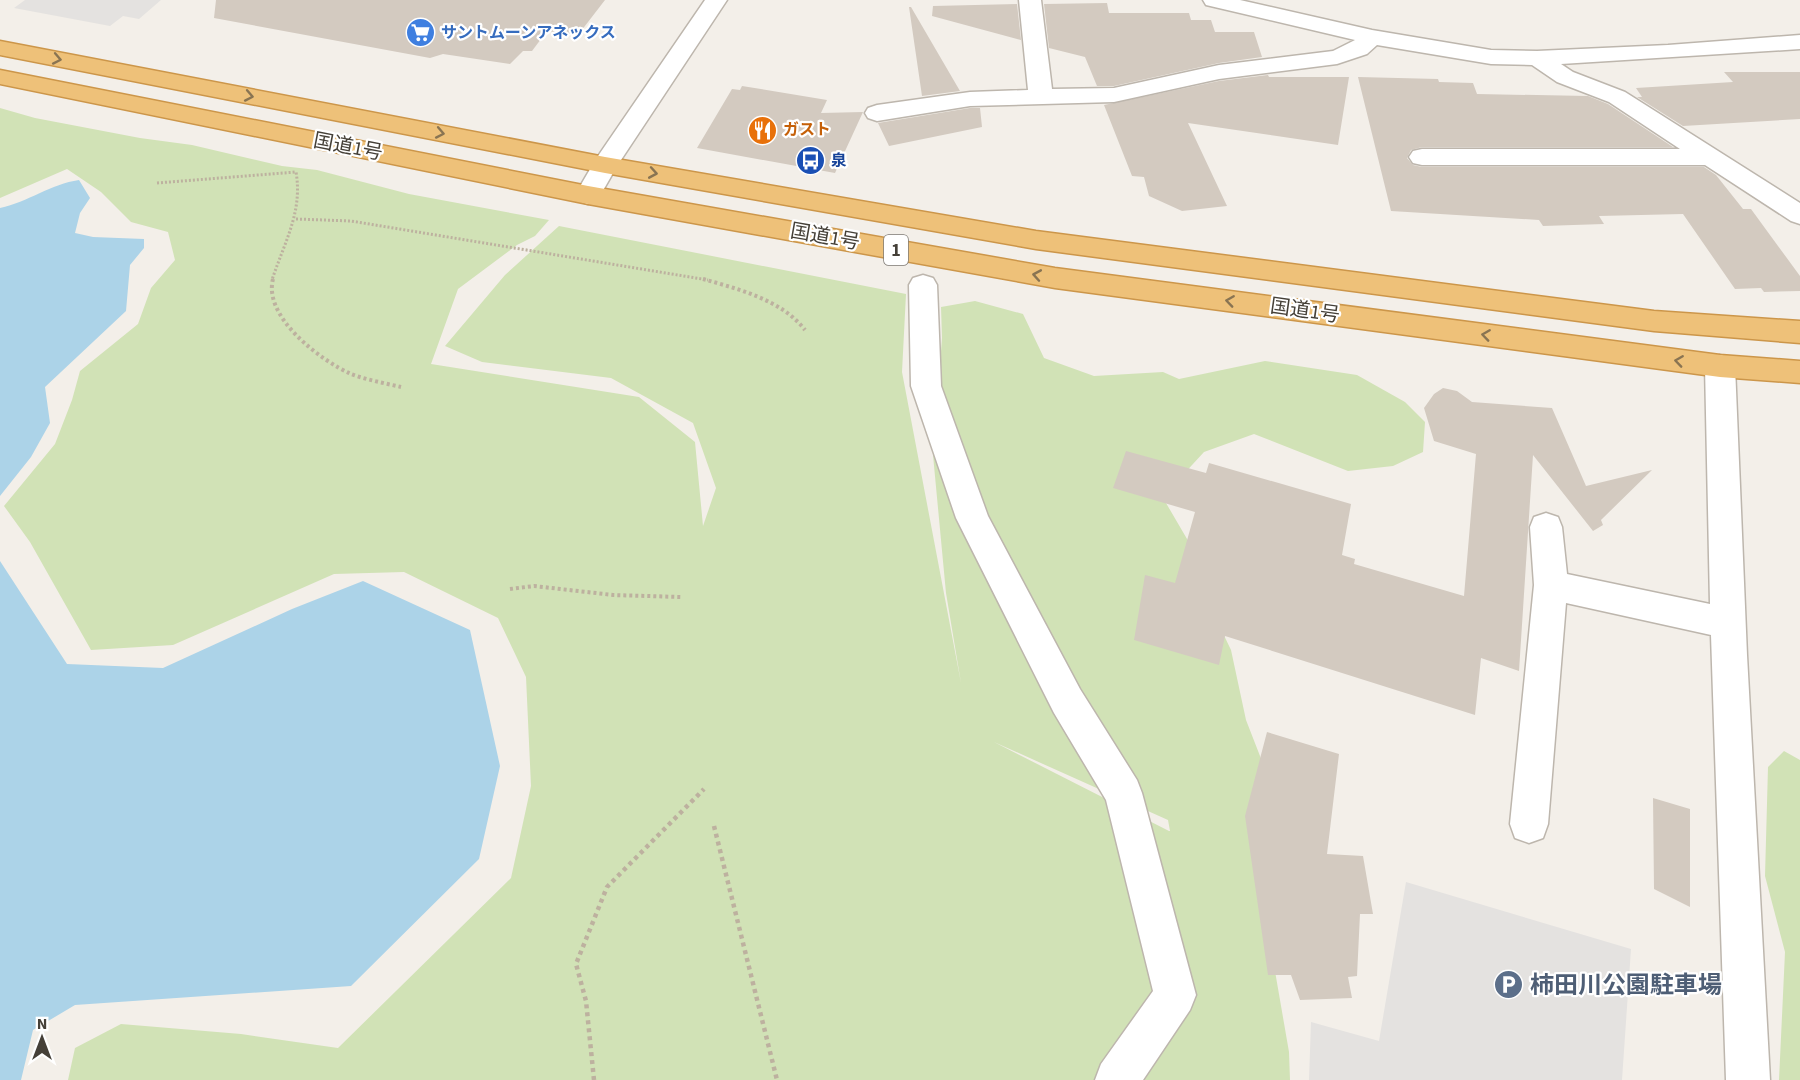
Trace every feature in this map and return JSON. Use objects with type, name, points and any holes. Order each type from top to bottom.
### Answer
[{"type":"highway","name":"国道1号","points":[[0,48],[605,165],[1036,240],[1654,321],[1800,332]]},
{"type":"highway","name":"国道1号","points":[[0,77],[588,195],[1055,278],[1720,366],[1800,372]]},
{"type":"street","points":[[588,195],[605,165],[716,0]]},
{"type":"street","points":[[1030,0],[1041,97]]},
{"type":"street","points":[[1214,0],[1372,37],[1461,53],[1537,58],[1668,52],[1800,42]]},
{"type":"street","points":[[877,113],[947,101],[1114,95],[1219,72],[1315,61],[1359,49],[1372,37]]},
{"type":"street","points":[[1537,58],[1565,77],[1617,97],[1800,215]]},
{"type":"street","points":[[1422,157],[1710,157]]},
{"type":"street","points":[[923,285],[914,379],[972,518],[1067,701],[1123,793],[1175,995],[1117,1080]]},
{"type":"street","points":[[1720,366],[1748,1080]]},
{"type":"street","points":[[1529,825],[1551,585],[1546,527]]},
{"type":"street","points":[[1551,585],[1729,624]]},
{"type":"path","points":[[157,183],[296,172],[300,189],[296,219],[274,274],[270,292],[280,318],[314,350],[351,374],[401,387]]},
{"type":"path","points":[[296,219],[351,221],[704,279],[774,304],[794,316],[804,330]]},
{"type":"path","points":[[510,589],[534,586],[613,595],[681,597]]},
{"type":"path","points":[[594,1080],[585,1001],[576,963],[607,887],[704,789]]},
{"type":"path","points":[[714,826],[777,1080]]},
{"type":"green space","points":[[0,108],[35,118],[140,138],[192,145],[282,166],[317,170],[409,194],[549,220],[535,236],[517,245],[458,289],[431,364],[639,397],[695,442],[703,526],[716,488],[693,423],[611,378],[482,362],[445,346],[505,275],[559,226],[906,294],[902,372],[961,683],[946,593],[933,455],[942,338],[941,307],[975,301],[1023,314],[1044,358],[1094,376],[1163,372],[1179,379],[1265,361],[1357,375],[1405,402],[1425,422],[1423,452],[1393,466],[1348,471],[1254,434],[1204,452],[1181,477],[1166,503],[1204,568],[1206,598],[1231,650],[1246,720],[1274,792],[1271,948],[1289,1052],[1290,1080],[68,1080],[75,1048],[121,1024],[241,1034],[338,1048],[511,878],[531,786],[526,677],[498,618],[404,572],[334,574],[173,645],[91,650],[30,542],[4,506],[55,444],[72,400],[80,371],[138,324],[151,288],[175,260],[168,232],[131,222],[101,192],[67,169],[0,198]],"holes":[[[994,742],[1168,820],[1170,831]]]},
{"type":"green space","points":[[1784,751],[1800,760],[1800,1080],[1779,1080],[1785,952],[1765,876],[1768,767]]},
{"type":"shaded area","points":[[25,0],[161,0],[139,19],[123,16],[110,26],[14,8]]},
{"type":"shaded area","name":"柿田川公園駐車場","points":[[1406,882],[1631,949],[1622,1080],[1309,1080],[1311,1022],[1379,1041]]},
{"type":"water","points":[[79,180],[90,198],[80,213],[75,233],[93,237],[144,239],[144,248],[130,265],[126,311],[45,387],[50,423],[31,457],[0,496],[0,208],[59,185]]},
{"type":"water","points":[[0,561],[67,664],[163,668],[292,609],[363,581],[470,630],[500,766],[479,859],[351,986],[75,1005],[33,1030],[21,1080],[0,1080]]},
{"type":"building","name":"サントムーンアネックス","points":[[216,0],[605,0],[578,35],[547,31],[532,51],[523,51],[510,64],[443,54],[430,58],[214,18]]},
{"type":"building","points":[[1107,3],[1109,13],[1189,13],[1191,20],[1211,20],[1215,32],[1254,32],[1262,57],[1219,63],[1114,86],[1097,86],[1085,57],[1049,48],[1044,4]]},
{"type":"building","points":[[1017,4],[1021,40],[932,16],[933,6]]},
{"type":"building","points":[[909,7],[911,7],[960,91],[922,96]]},
{"type":"building","points":[[1724,72],[1800,72],[1800,119],[1683,126],[1637,97],[1642,97],[1636,88],[1733,82]]},
{"type":"building","points":[[1268,75],[1269,77],[1349,77],[1338,145],[1188,123],[1227,206],[1182,211],[1149,196],[1144,177],[1132,176],[1104,105],[1219,81]]},
{"type":"building","points":[[1358,77],[1438,79],[1439,82],[1473,83],[1477,94],[1588,96],[1608,104],[1673,147],[1422,147],[1411,150],[1407,158],[1413,165],[1422,167],[1704,167],[1716,175],[1743,209],[1751,209],[1800,276],[1800,291],[1764,292],[1761,288],[1735,289],[1683,214],[1599,216],[1604,224],[1543,226],[1539,220],[1391,211]]},
{"type":"building","points":[[742,86],[827,100],[821,113],[863,112],[835,173],[697,148],[732,89],[740,90]]},
{"type":"building","points":[[980,108],[982,127],[889,146],[878,123]]},
{"type":"building","points":[[1443,388],[1457,391],[1472,402],[1552,408],[1586,486],[1652,470],[1601,520],[1603,525],[1593,531],[1533,455],[1519,671],[1481,658],[1475,715],[1225,636],[1219,665],[1134,640],[1145,575],[1175,583],[1195,512],[1113,488],[1126,451],[1206,473],[1209,463],[1351,504],[1342,555],[1355,559],[1354,564],[1464,596],[1476,454],[1434,441],[1424,408],[1434,394]]},
{"type":"building","points":[[1267,732],[1339,754],[1327,854],[1363,856],[1373,914],[1360,914],[1357,976],[1348,977],[1352,998],[1300,1000],[1291,975],[1268,975],[1245,816]]},
{"type":"building","points":[[1653,798],[1690,809],[1690,907],[1654,889]]},
{"type":"place","name":"サントムーンアネックス","points":[[420,33]]},
{"type":"place","name":"ガスト","points":[[762,130]]},
{"type":"place","name":"泉","points":[[810,161]]},
{"type":"place","name":"柿田川公園駐車場","points":[[1509,985]]}]
